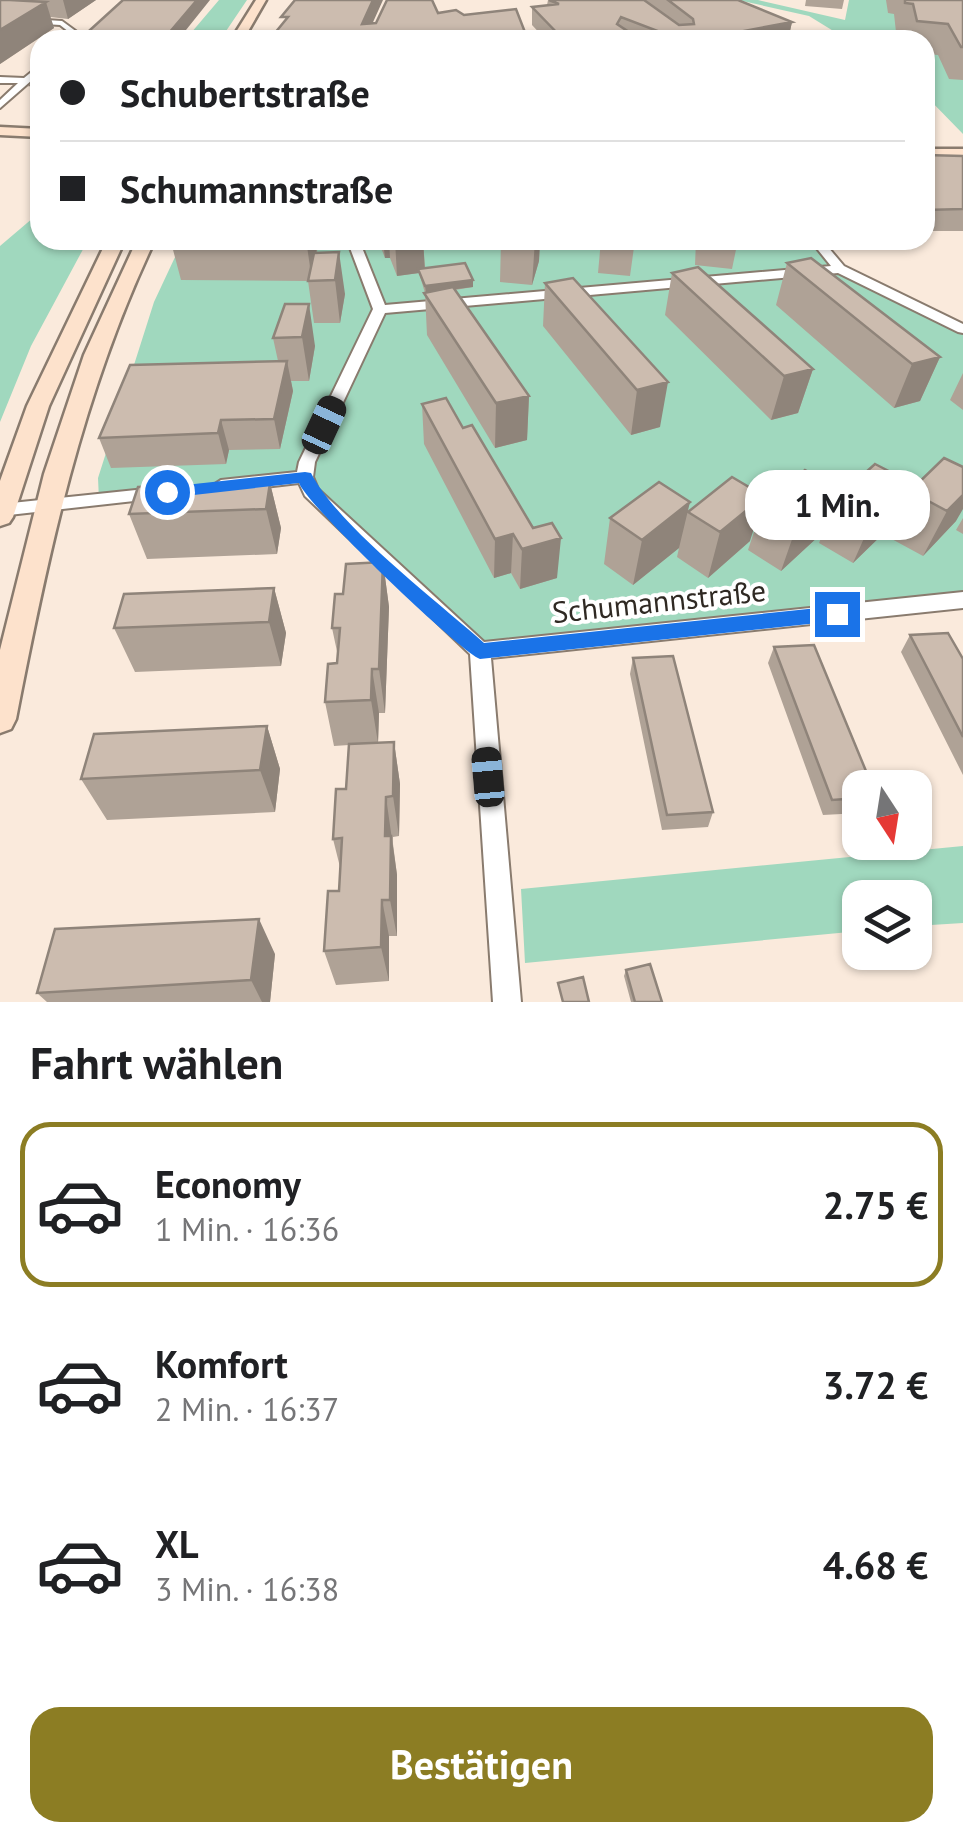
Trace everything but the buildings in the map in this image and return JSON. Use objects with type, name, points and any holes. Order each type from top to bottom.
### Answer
[{"type":"main road","points":[[242,30],[261,0]]},
{"type":"main road","points":[[0,131],[30,132]]},
{"type":"main road","points":[[935,153],[963,153]]},
{"type":"main road","points":[[1,514],[38,406],[111,250]]},
{"type":"main road","points":[[0,719],[46,506],[77,402],[142,250]]},
{"type":"street","points":[[27,20],[40,11]]},
{"type":"street","points":[[0,19],[62,23],[66,30]]},
{"type":"street","points":[[0,105],[30,77]]},
{"type":"street","points":[[0,80],[26,81]]},
{"type":"street","points":[[357,250],[380,309],[306,462],[305,477],[311,492],[340,523],[480,651],[507,1002]]},
{"type":"street","points":[[824,250],[840,269],[963,330]]},
{"type":"street","points":[[380,309],[840,269]]},
{"type":"street","points":[[196,489],[305,477]]},
{"type":"street","points":[[1,514],[176,491]]},
{"type":"street","name":"Schumannstraße","points":[[480,651],[963,600]]},
{"type":"green space","points":[[219,0],[247,0],[227,30],[194,30]]},
{"type":"green space","points":[[738,0],[758,0],[845,20],[849,0],[963,0],[963,134],[935,105],[935,30],[832,30],[809,16]]},
{"type":"green space","points":[[30,220],[30,250],[83,250],[31,346],[0,422],[0,246]]},
{"type":"green space","points":[[178,250],[824,250],[840,269],[963,329],[963,600],[480,651],[305,477],[99,500],[98,478],[154,302]]},
{"type":"green space","points":[[963,846],[963,923],[932,925],[932,880],[842,880],[842,933],[525,963],[521,889],[842,858],[932,860],[932,849]]},
{"type":"route","points":[[167,492],[305,477],[311,492],[340,523],[480,651],[837,614]]}]
